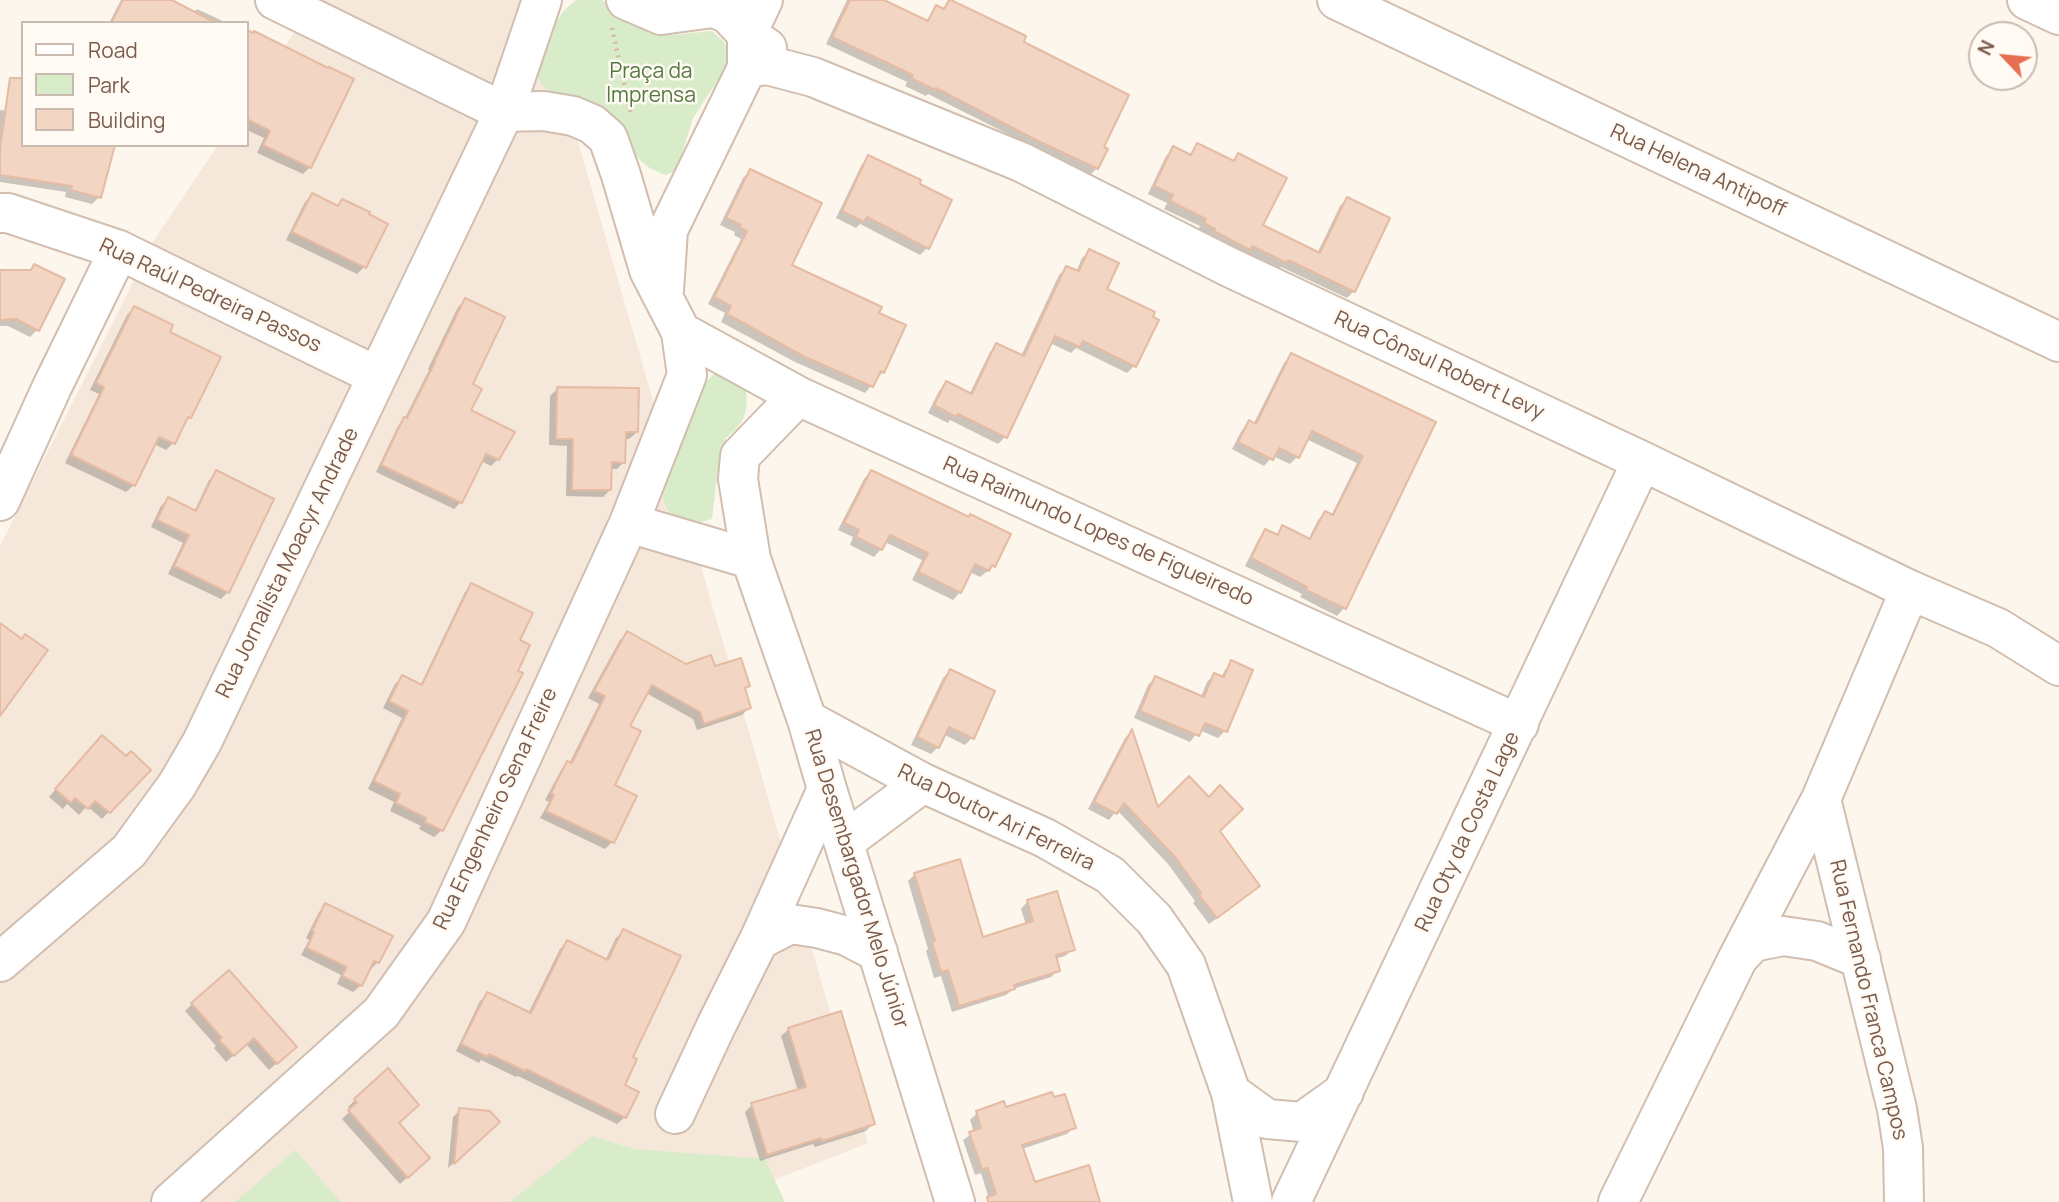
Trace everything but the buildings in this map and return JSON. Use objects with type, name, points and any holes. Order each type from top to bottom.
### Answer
[{"type":"street","points":[[275,0],[504,112],[544,111],[573,116],[592,124],[608,138],[649,270],[681,332]]},
{"type":"street","points":[[504,112],[542,0]]},
{"type":"street","points":[[664,297],[668,230],[747,51],[763,0]]},
{"type":"street","name":"Rua Helena Antipoff","points":[[1337,0],[2059,342]]},
{"type":"street","points":[[2027,0],[2059,15]]},
{"type":"street","points":[[619,12],[661,15],[713,8],[727,13],[747,51]]},
{"type":"street","name":"Rua Cônsul Robert Levy","points":[[747,51],[767,65],[813,77],[1021,162],[1229,267],[1910,590],[1998,628],[2059,666]]},
{"type":"street","points":[[517,70],[544,111]]},
{"type":"street","name":"Rua Jornalista Moacyr Andrade","points":[[0,962],[128,851],[177,785],[208,730],[504,112]]},
{"type":"street","points":[[621,175],[642,188],[688,189]]},
{"type":"street","name":"Rua Raúl Pedreira Passos","points":[[0,213],[8,213],[119,250],[377,376]]},
{"type":"street","points":[[0,501],[119,250]]},
{"type":"street","name":"Rua Raimundo Lopes de Figueiredo","points":[[681,332],[799,396],[1519,724]]},
{"type":"street","name":"Rua Engenheiro Sena Freire","points":[[171,1202],[381,1013],[446,922],[629,523],[687,374],[681,332]]},
{"type":"street","name":"Rua Desembargador Melo Júnior","points":[[799,396],[740,456],[738,479],[751,559],[807,720],[955,1202]]},
{"type":"street","name":"Rua Oty da Costa Lage","points":[[1291,1202],[1642,461]]},
{"type":"street","points":[[629,523],[751,559]]},
{"type":"street","points":[[1618,1202],[1738,958],[1821,799],[1910,590]]},
{"type":"street","name":"Rua Doutor Ari Ferreira","points":[[807,720],[923,783],[1045,838],[1110,875],[1154,919],[1186,965],[1231,1093],[1252,1202]]},
{"type":"street","points":[[844,842],[923,783]]},
{"type":"street","points":[[675,1114],[759,940],[827,789]]},
{"type":"street","name":"Rua Fernando Franca Campos","points":[[1821,799],[1897,1110],[1903,1148],[1904,1202]]},
{"type":"street","points":[[759,940],[790,924],[847,936],[878,952]]},
{"type":"street","points":[[1738,958],[1753,942],[1783,936],[1818,941],[1861,959]]},
{"type":"street","points":[[1231,1093],[1267,1119],[1302,1122],[1344,1092]]},
{"type":"path","points":[[619,12],[633,124]]},
{"type":"shaded area","points":[[316,0],[537,0],[868,1143],[718,1202],[0,1202],[0,546],[156,237],[217,147],[248,147],[248,102]]},
{"type":"green space","name":"Praça da Imprensa","points":[[577,0],[602,0],[646,29],[672,35],[712,31],[723,41],[727,48],[728,65],[693,118],[677,170],[666,175],[654,170],[632,150],[615,123],[601,108],[584,100],[553,92],[539,80],[539,63],[555,24],[562,13]]},
{"type":"green space","points":[[714,374],[731,377],[745,384],[745,414],[726,438],[712,519],[689,525],[670,515],[663,499],[663,482],[700,388]]},
{"type":"green space","points":[[592,1136],[634,1149],[765,1159],[785,1202],[510,1202]]},
{"type":"green space","points":[[295,1150],[341,1202],[235,1202]]}]
